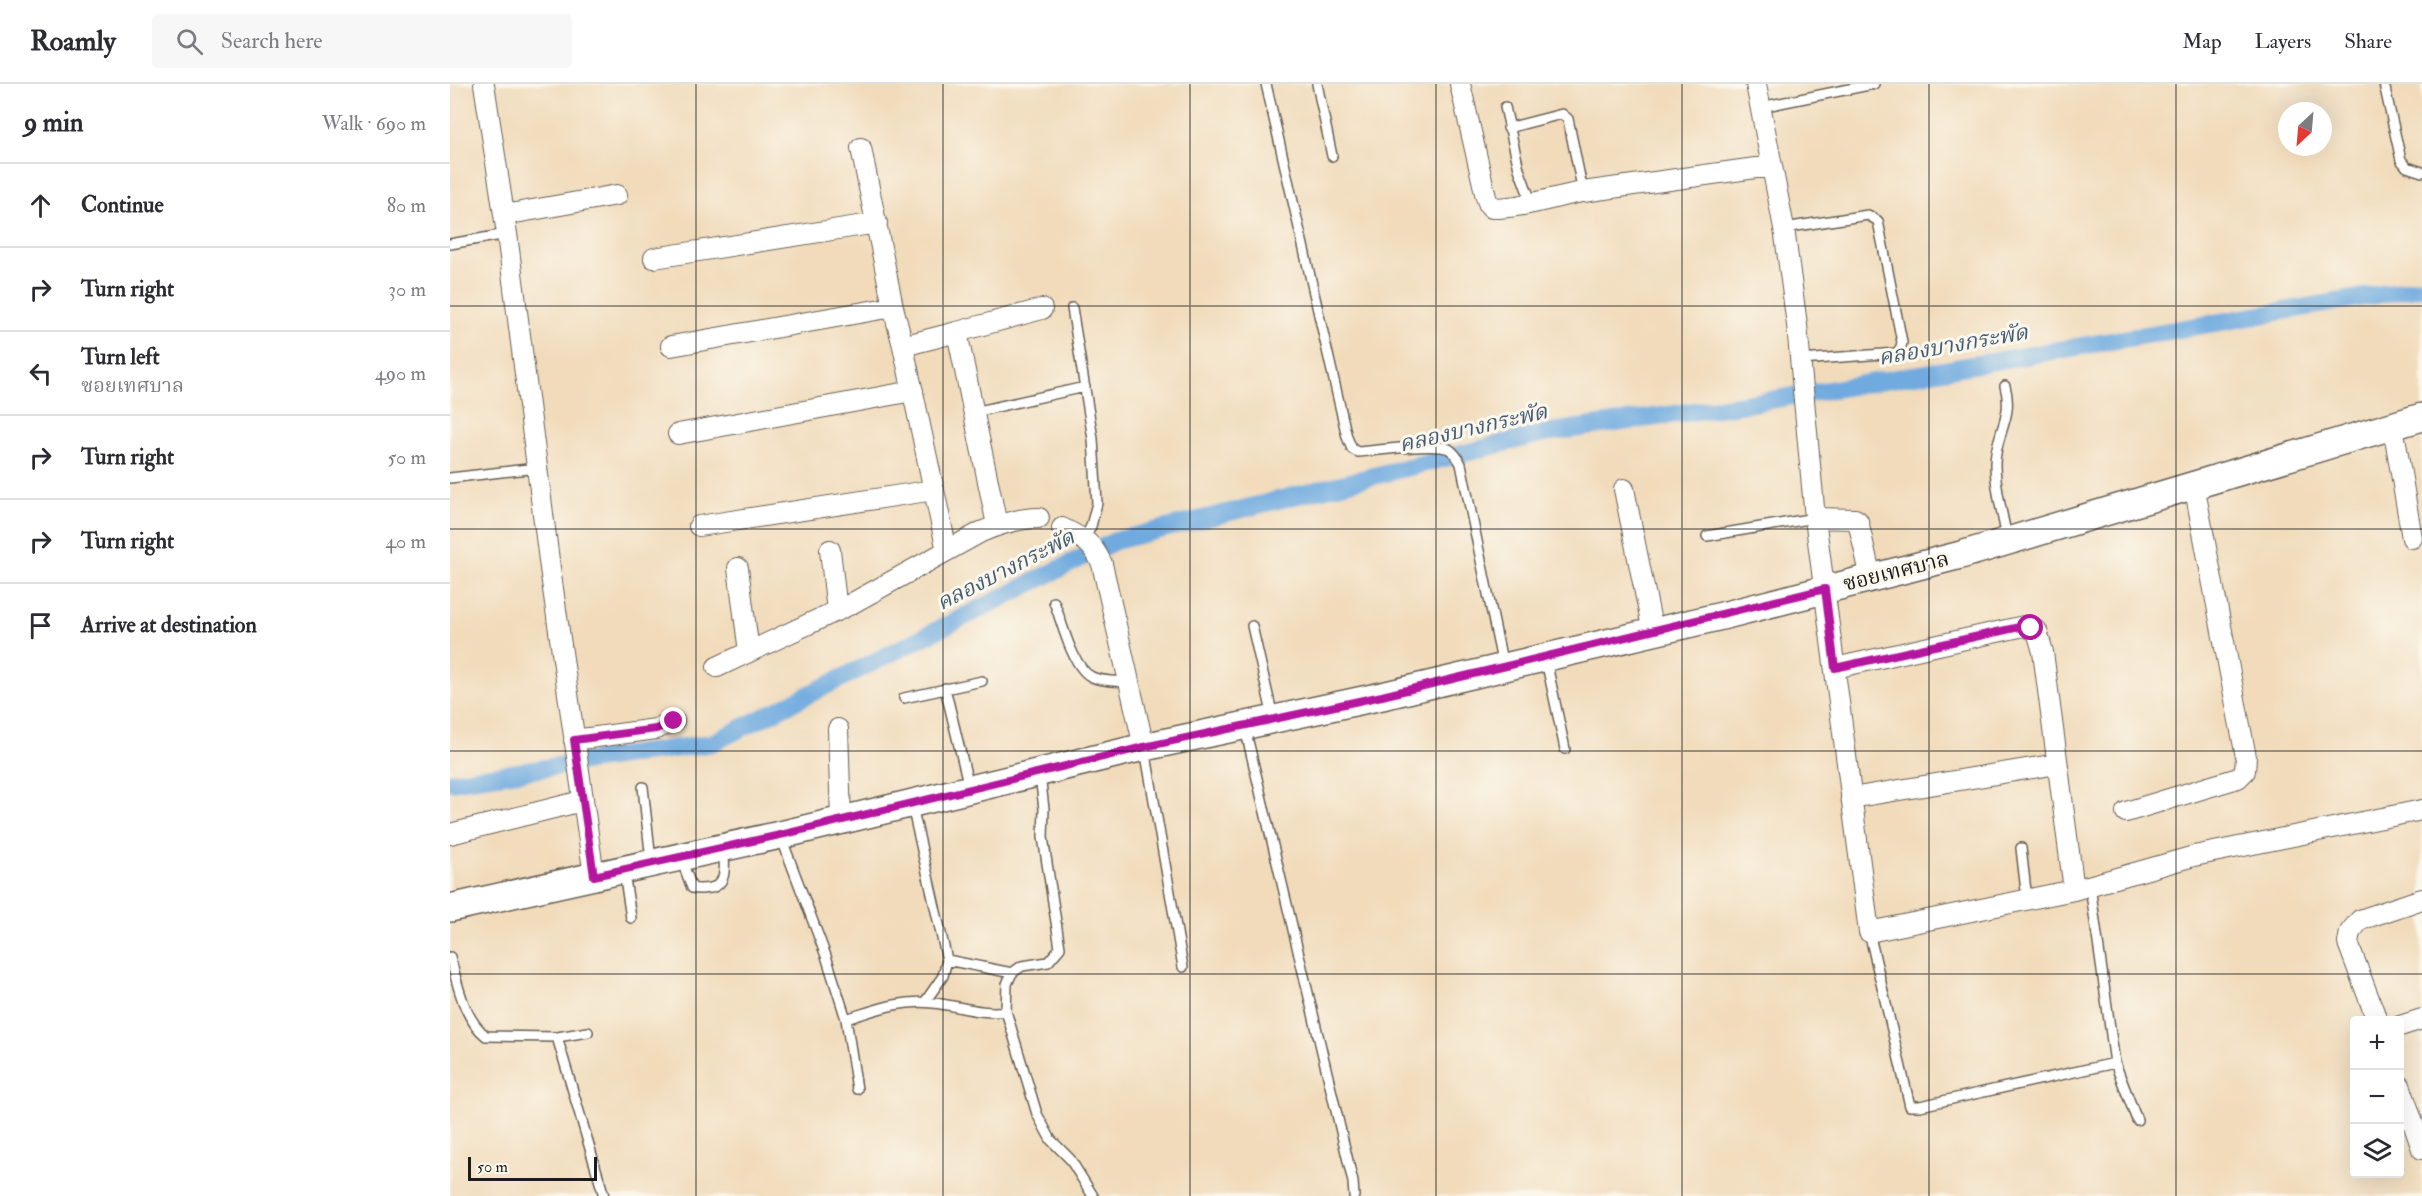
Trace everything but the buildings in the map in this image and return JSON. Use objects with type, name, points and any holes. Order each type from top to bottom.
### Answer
[{"type":"street","points":[[484,84],[594,876]]},
{"type":"street","points":[[1460,84],[1489,205],[1499,208],[1532,204],[1553,197],[1583,192],[1770,166]]},
{"type":"street","points":[[1756,84],[1770,166],[1784,228],[1801,360],[1815,518],[1869,932],[2082,888],[2194,856],[2422,810]]},
{"type":"street","points":[[861,148],[893,307],[947,550]]},
{"type":"street","points":[[505,224],[617,195]]},
{"type":"street","points":[[654,258],[877,223]]},
{"type":"street","points":[[671,346],[893,307]]},
{"type":"street","points":[[903,346],[1042,309]]},
{"type":"street","points":[[957,332],[997,525]]},
{"type":"street","points":[[678,434],[913,392]]},
{"type":"street","name":"ซอยเทศบาล","points":[[450,908],[780,835],[1144,747],[1545,658],[1871,578],[2007,541],[2422,417]]},
{"type":"street","points":[[2392,426],[2412,538]]},
{"type":"street","points":[[2126,812],[2238,778],[2245,771],[2246,757],[2194,485]]},
{"type":"street","points":[[1624,489],[1653,632]]},
{"type":"street","points":[[699,526],[934,490]]},
{"type":"street","points":[[717,667],[837,611],[997,525],[1025,518],[1039,518]]},
{"type":"street","points":[[1815,518],[1858,520],[1871,578]]},
{"type":"street","points":[[1062,528],[1094,550],[1144,747]]},
{"type":"street","points":[[830,550],[837,611]]},
{"type":"street","points":[[738,568],[749,652]]},
{"type":"street","points":[[1835,668],[2024,626],[2037,631],[2041,642],[2057,764],[2082,888]]},
{"type":"street","points":[[574,740],[656,729],[674,721]]},
{"type":"street","points":[[838,729],[842,820]]},
{"type":"street","points":[[1851,798],[2057,764]]},
{"type":"street","points":[[450,834],[582,801]]},
{"type":"street","points":[[2375,1016],[2348,943],[2350,932],[2360,920],[2422,899]]},
{"type":"street","points":[[2404,1025],[2422,1018]]},
{"type":"street","points":[[2404,1097],[2422,1149]]},
{"type":"lane","points":[[1266,84],[1344,426],[1352,449],[1358,452],[1436,446],[1451,450],[1461,464],[1503,667]]},
{"type":"lane","points":[[1317,84],[1332,156]]},
{"type":"lane","points":[[1761,107],[1874,84]]},
{"type":"lane","points":[[2384,84],[2401,160],[2407,167],[2422,172]]},
{"type":"lane","points":[[1505,107],[1519,169],[1532,204]]},
{"type":"lane","points":[[1508,128],[1562,114],[1568,119],[1583,192]]},
{"type":"lane","points":[[1784,228],[1868,216],[1875,218],[1878,221],[1902,342],[1897,353],[1801,360]]},
{"type":"lane","points":[[450,244],[505,224]]},
{"type":"lane","points":[[1072,308],[1093,439],[1097,503],[1091,526],[1094,550]]},
{"type":"lane","points":[[2005,386],[2008,411],[1996,451],[1995,466],[2007,541]]},
{"type":"lane","points":[[974,412],[1085,387]]},
{"type":"lane","points":[[450,478],[537,468]]},
{"type":"lane","points":[[1707,536],[1815,518]]},
{"type":"lane","points":[[1054,602],[1081,670],[1099,680],[1129,682]]},
{"type":"lane","points":[[1252,626],[1274,719]]},
{"type":"lane","points":[[1545,658],[1565,749]]},
{"type":"lane","points":[[904,698],[982,681]]},
{"type":"lane","points":[[945,688],[969,789]]},
{"type":"lane","points":[[1244,725],[1353,1182],[1354,1196]]},
{"type":"lane","points":[[1144,747],[1183,967]]},
{"type":"lane","points":[[1040,772],[1044,809],[1043,837],[1060,948],[1048,962],[1022,966],[1012,973],[1007,984],[1006,1011],[1037,1114],[1051,1140],[1070,1159],[1093,1196]]},
{"type":"lane","points":[[643,787],[652,863]]},
{"type":"lane","points":[[911,803],[947,960],[943,976],[925,1002]]},
{"type":"lane","points":[[780,835],[826,956],[846,1019],[857,1089]]},
{"type":"lane","points":[[680,857],[692,888],[698,890],[715,887],[723,878],[724,847]]},
{"type":"lane","points":[[2021,848],[2027,900]]},
{"type":"lane","points":[[624,870],[631,918]]},
{"type":"lane","points":[[2082,888],[2115,1063],[2137,1120]]},
{"type":"lane","points":[[1869,932],[1910,1106],[1920,1106],[2115,1063]]},
{"type":"lane","points":[[450,957],[465,1005],[477,1029],[486,1036],[557,1037],[588,1032]]},
{"type":"lane","points":[[947,960],[1012,973]]},
{"type":"lane","points":[[846,1019],[892,1004],[925,1002],[986,1012],[1006,1011]]},
{"type":"lane","points":[[557,1037],[604,1196]]},
{"type":"waterway","name":"คลองบางกระพัด","points":[[582,762],[712,743],[1115,541],[1545,433],[1759,402],[2422,287]]},
{"type":"waterway","name":"คลองบางกระพัด","points":[[450,782],[573,764]]},
{"type":"route","points":[[674,721],[656,729],[574,740],[594,876],[789,833],[1144,747],[1382,696],[1726,615],[1825,589],[1835,668],[2024,626],[2031,628]]}]
